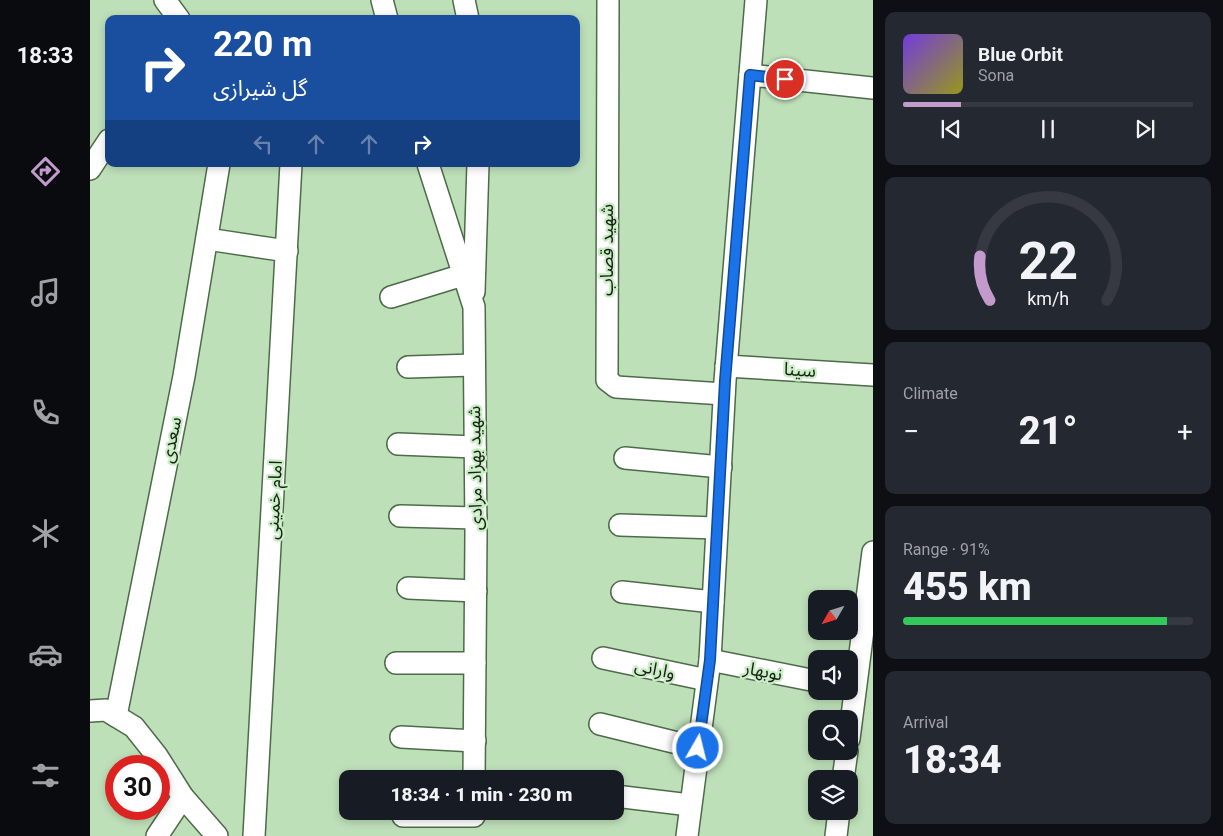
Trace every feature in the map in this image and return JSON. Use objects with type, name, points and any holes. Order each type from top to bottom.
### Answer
[{"type":"street","points":[[382,0],[386,15]]},
{"type":"street","points":[[464,0],[467,15]]},
{"type":"street","name":"شهید قصاب","points":[[608,0],[607,380],[616,387],[724,394]]},
{"type":"street","points":[[687,836],[709,670],[724,394],[756,0]]},
{"type":"street","points":[[750,75],[873,88]]},
{"type":"street","points":[[90,169],[105,146]]},
{"type":"street","name":"سعدی","points":[[116,716],[184,376],[219,167]]},
{"type":"street","name":"امام خمینی","points":[[254,836],[291,167]]},
{"type":"street","name":"شهید بهزاد مرادی","points":[[429,167],[474,307],[476,518],[474,770]]},
{"type":"street","points":[[474,307],[478,167]]},
{"type":"street","points":[[207,239],[287,251]]},
{"type":"street","points":[[391,297],[463,275]]},
{"type":"street","points":[[408,367],[474,365]]},
{"type":"street","name":"سینا","points":[[726,366],[873,375]]},
{"type":"street","points":[[398,444],[475,447]]},
{"type":"street","points":[[625,458],[721,467]]},
{"type":"street","points":[[400,516],[476,518]]},
{"type":"street","points":[[620,525],[717,528]]},
{"type":"street","points":[[855,710],[859,689],[873,552]]},
{"type":"street","points":[[408,588],[476,591]]},
{"type":"street","points":[[622,592],[713,602]]},
{"type":"street","name":"وارانی","points":[[603,658],[709,670]]},
{"type":"street","points":[[396,663],[475,663]]},
{"type":"street","name":"نوبهار","points":[[709,670],[808,680]]},
{"type":"street","points":[[90,712],[106,710],[134,727],[157,756],[183,797],[217,836]]},
{"type":"street","points":[[600,724],[698,748]]},
{"type":"street","points":[[401,737],[475,741]]},
{"type":"street","points":[[158,836],[183,797]]},
{"type":"street","points":[[624,797],[690,805]]},
{"type":"street","points":[[460,820],[474,821]]},
{"type":"street","points":[[836,836],[838,820]]},
{"type":"route","points":[[698,748],[710,660],[725,381],[750,75],[785,79]]}]
